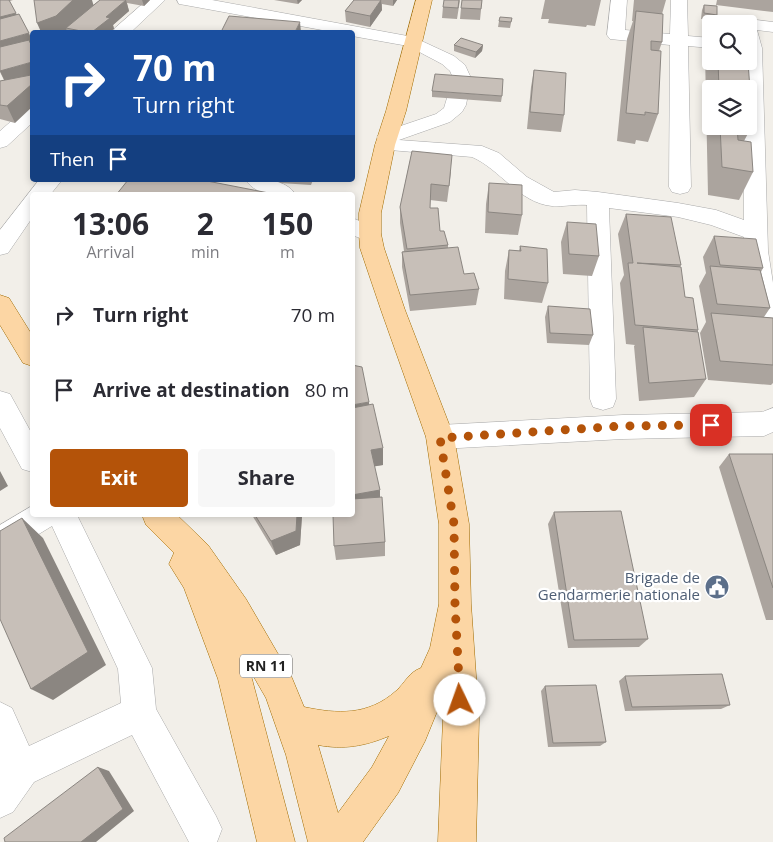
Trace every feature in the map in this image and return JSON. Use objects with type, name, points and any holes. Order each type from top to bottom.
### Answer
[{"type":"main road","points":[[424,0],[396,111],[386,141],[370,213],[361,230],[372,248],[440,438],[454,524],[455,604],[461,719],[457,842]]},
{"type":"main road","points":[[0,304],[30,353]]},
{"type":"main road","name":"RN 11","points":[[153,517],[196,579],[235,679],[276,842]]},
{"type":"main road","name":"RN 11","points":[[160,517],[197,556],[235,610],[280,690],[304,755],[327,842]]},
{"type":"main road","points":[[340,842],[385,780],[412,728],[446,649],[455,604]]},
{"type":"main road","points":[[292,722],[334,730],[358,729],[386,720],[408,704],[423,687],[446,649]]},
{"type":"street","points":[[123,30],[157,0]]},
{"type":"street","points":[[185,0],[348,30]]},
{"type":"street","points":[[620,0],[616,35],[702,42]]},
{"type":"street","points":[[679,0],[680,187]]},
{"type":"street","points":[[757,25],[773,27]]},
{"type":"street","points":[[355,31],[413,42],[448,60],[458,69],[462,78],[456,105],[452,112],[443,118],[386,141]]},
{"type":"street","points":[[751,70],[756,251],[773,361]]},
{"type":"street","points":[[0,142],[30,115]]},
{"type":"street","points":[[386,141],[476,151],[492,158],[519,182],[535,192],[552,199],[575,197],[598,199],[678,210],[716,218],[756,233]]},
{"type":"street","points":[[41,192],[49,182]]},
{"type":"street","points":[[264,182],[280,192]]},
{"type":"street","points":[[598,199],[603,400]]},
{"type":"street","points":[[0,247],[30,205]]},
{"type":"street","points":[[0,402],[30,456]]},
{"type":"street","points":[[440,438],[623,426],[764,424],[773,420]]},
{"type":"street","points":[[0,541],[41,517]]},
{"type":"street","points":[[63,517],[135,668],[139,713],[203,829]]},
{"type":"street","points":[[11,771],[139,713]]},
{"type":"street","points":[[0,720],[11,771],[0,799]]},
{"type":"building","points":[[0,0],[9,0],[16,13],[0,17]]},
{"type":"building","points":[[34,0],[73,0],[56,16],[37,23]]},
{"type":"building","points":[[100,0],[126,0],[106,17],[110,18],[95,30],[66,28]]},
{"type":"building","points":[[354,0],[381,0],[370,16],[345,11]]},
{"type":"building","points":[[444,0],[459,0],[458,8],[443,7]]},
{"type":"building","points":[[462,0],[482,0],[481,9],[461,8]]},
{"type":"building","points":[[704,5],[717,6],[717,15],[704,13]]},
{"type":"building","points":[[636,11],[663,14],[662,42],[651,41],[651,50],[661,51],[658,114],[645,112],[645,115],[626,113]]},
{"type":"building","points":[[19,14],[29,33],[0,41],[0,19]]},
{"type":"building","points":[[229,16],[300,22],[296,30],[222,30]]},
{"type":"building","points":[[500,17],[512,18],[511,22],[499,21]]},
{"type":"building","points":[[461,38],[483,45],[476,52],[454,45]]},
{"type":"building","points":[[29,40],[30,63],[0,71],[0,47]]},
{"type":"building","points":[[534,70],[566,73],[564,115],[530,112]]},
{"type":"building","points":[[718,70],[749,70],[749,80],[719,80]]},
{"type":"building","points":[[435,74],[503,79],[502,96],[432,91]]},
{"type":"building","points":[[30,75],[30,86],[7,106],[0,105],[0,81]]},
{"type":"building","points":[[720,135],[738,135],[738,140],[751,142],[753,172],[722,167]]},
{"type":"building","points":[[412,151],[452,155],[449,186],[431,184],[430,208],[438,208],[440,231],[444,231],[448,245],[407,249],[400,207]]},
{"type":"building","points":[[126,182],[212,182],[264,192],[118,192]]},
{"type":"building","points":[[489,183],[522,185],[522,215],[488,212]]},
{"type":"building","points":[[626,214],[671,217],[681,265],[637,263],[681,267],[685,297],[693,298],[698,330],[635,325],[628,263],[633,263]]},
{"type":"building","points":[[567,222],[596,224],[599,256],[569,254]]},
{"type":"building","points":[[714,236],[756,239],[763,268],[720,265]]},
{"type":"building","points":[[520,246],[547,249],[548,283],[508,279],[509,250],[521,251]]},
{"type":"building","points":[[458,247],[464,274],[474,273],[479,289],[410,295],[402,252]]},
{"type":"building","points":[[710,266],[760,270],[770,308],[717,304]]},
{"type":"building","points":[[548,306],[590,309],[593,335],[550,333]]},
{"type":"building","points":[[711,313],[773,318],[773,365],[720,361]]},
{"type":"building","points":[[643,327],[698,332],[706,379],[649,383]]},
{"type":"building","points":[[355,366],[362,367],[369,402],[355,404]]},
{"type":"building","points":[[373,404],[383,448],[371,450],[380,490],[355,494],[355,407]]},
{"type":"building","points":[[729,454],[773,454],[773,588]]},
{"type":"building","points":[[382,497],[385,542],[334,546],[333,517],[355,517],[355,499]]},
{"type":"building","points":[[621,511],[648,639],[574,640],[554,512]]},
{"type":"building","points":[[256,517],[297,517],[296,531],[271,541]]},
{"type":"building","points":[[22,518],[88,652],[31,689],[0,619],[0,531]]},
{"type":"building","points":[[722,674],[730,705],[632,707],[625,676]]},
{"type":"building","points":[[596,685],[606,742],[553,743],[545,686]]},
{"type":"building","points":[[98,767],[123,809],[81,842],[5,842],[4,838]]},
{"type":"place","name":"Brigade de Gendarmerie nationale","points":[[717,587]]},
{"type":"route","points":[[460,700],[455,604],[454,524],[440,438],[623,426],[711,425]]}]
